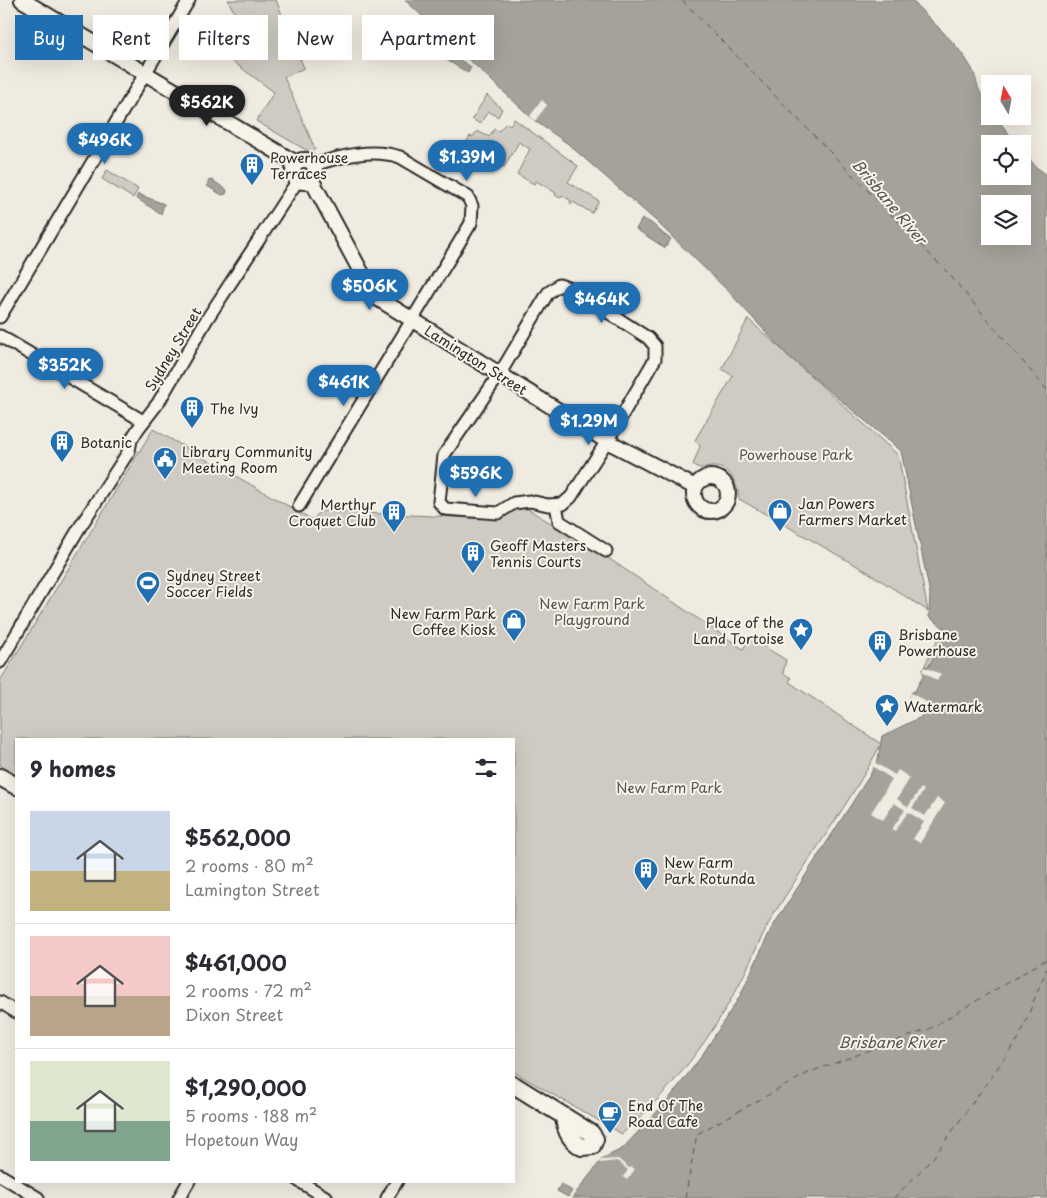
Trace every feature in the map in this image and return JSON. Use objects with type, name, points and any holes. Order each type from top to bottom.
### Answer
[{"type":"main road","points":[[0,777],[15,785]]},
{"type":"main road","points":[[515,1086],[551,1107],[564,1118]]},
{"type":"street","points":[[22,0],[296,163],[306,160],[308,175],[352,155],[390,154],[400,157],[468,197],[472,206],[471,223],[299,506]]},
{"type":"street","points":[[0,317],[189,0]]},
{"type":"street","name":"Lamington Street","points":[[308,175],[374,296],[607,441],[695,488]]},
{"type":"street","name":"Sydney Street","points":[[0,662],[78,530],[129,451],[131,440],[143,421],[158,403],[207,319],[308,175]]},
{"type":"street","points":[[559,285],[572,289],[648,338],[654,346],[655,359],[607,441],[571,496],[563,504],[556,505],[530,501],[514,503],[498,513],[445,509],[439,502],[444,455],[500,375],[548,293],[559,285]]},
{"type":"street","points":[[0,336],[143,421]]},
{"type":"street","points":[[556,505],[559,521],[606,550]]},
{"type":"street","points":[[0,1002],[15,1011]]},
{"type":"street","points":[[1,1176],[38,1198]]},
{"type":"street","points":[[179,1198],[189,1183]]},
{"type":"street","points":[[302,1183],[327,1198]]},
{"type":"street","points":[[387,1198],[396,1183]]},
{"type":"green space","points":[[228,0],[276,0],[282,15],[278,15],[278,60],[301,60],[304,68],[284,77],[315,149],[311,153],[256,121],[274,92],[231,60],[268,60],[268,15],[236,15]]},
{"type":"green space","points":[[487,95],[502,109],[498,117],[488,111],[480,124],[472,119]]},
{"type":"green space","points":[[514,119],[578,166],[568,182],[599,201],[592,213],[573,202],[571,204],[570,200],[562,195],[560,198],[555,195],[556,193],[536,181],[534,184],[517,174],[530,149],[519,142],[504,167],[465,144],[470,136],[473,137],[477,131],[489,137],[494,129],[499,131],[506,123],[510,125]]},
{"type":"green space","points":[[107,170],[138,189],[133,198],[102,179]]},
{"type":"green space","name":"Powerhouse Park","points":[[748,319],[898,455],[928,611],[866,571],[739,499],[736,484],[727,471],[717,467],[702,468],[693,465],[700,446],[695,440],[733,376],[722,369]]},
{"type":"green space","name":"New Farm Park","points":[[153,429],[313,520],[320,511],[501,519],[518,508],[526,508],[605,556],[743,649],[750,638],[786,660],[783,673],[791,678],[789,682],[881,744],[843,809],[774,914],[724,1012],[670,1086],[622,1134],[515,1073],[515,738],[15,738],[15,774],[0,765],[0,681]]},
{"type":"green space","points":[[944,626],[947,630],[929,666],[924,667]]},
{"type":"water","name":"Brisbane River","points":[[405,0],[912,0],[951,40],[973,70],[981,93],[981,125],[1002,125],[1010,135],[981,135],[981,185],[1031,185],[1031,161],[1047,175],[1047,1198],[572,1198],[603,1158],[622,1149],[668,1100],[701,1057],[740,996],[771,929],[870,775],[878,759],[882,736],[923,716],[906,704],[924,674],[922,671],[924,667],[929,666],[947,630],[929,617],[930,594],[901,451],[788,356],[727,290],[656,221],[567,143],[535,121],[469,60],[494,60],[494,15],[421,15]]},
{"type":"water","points":[[447,60],[460,60],[471,67],[468,73]]},
{"type":"water","points":[[212,180],[227,190],[226,194],[222,195],[207,186],[208,181]]},
{"type":"water","points":[[138,194],[164,204],[161,214],[136,198]]},
{"type":"water","points":[[642,219],[650,222],[671,239],[665,248],[636,229]]},
{"type":"water","points":[[561,1184],[572,1191],[568,1197],[557,1191]]},
{"type":"pier","points":[[542,100],[547,105],[535,121],[530,116]]},
{"type":"pier","points":[[924,667],[941,674],[937,681],[922,671]]},
{"type":"pier","points":[[911,693],[928,703],[921,714],[920,710],[907,702]]},
{"type":"pier","points":[[874,762],[895,775],[898,770],[910,778],[897,799],[908,807],[921,788],[924,790],[912,808],[925,816],[937,798],[945,803],[920,843],[913,839],[924,822],[908,812],[895,831],[892,829],[905,810],[894,803],[883,820],[871,813],[892,779],[872,766]]},
{"type":"pier","points":[[618,1159],[629,1168],[635,1169],[627,1180],[623,1177],[628,1170],[617,1161],[599,1163],[601,1160]]},
{"type":"ferry route","points":[[682,0],[948,273],[1047,390]]},
{"type":"ferry route","points":[[685,1198],[697,1134],[810,1072],[929,1029],[1047,959]]},
{"type":"ferry route","points":[[894,1198],[933,1158],[1019,1038],[1047,968]]},
{"type":"place","name":"Powerhouse Terraces","points":[[252,186]]},
{"type":"place","name":"The Ivy","points":[[192,429]]},
{"type":"place","name":"Botanic","points":[[62,463]]},
{"type":"place","name":"Library Community Meeting Room","points":[[165,480]]},
{"type":"place","name":"Jan Powers Farmers Market","points":[[780,532]]},
{"type":"place","name":"Merthyr Croquet Club","points":[[394,533]]},
{"type":"place","name":"Geoff Masters Tennis Courts","points":[[473,574]]},
{"type":"place","name":"Sydney Street Soccer Fields","points":[[148,604]]},
{"type":"place","name":"New Farm Park Coffee Kiosk","points":[[514,642]]},
{"type":"place","name":"Place of the Land Tortoise","points":[[801,651]]},
{"type":"place","name":"Brisbane Powerhouse","points":[[880,663]]},
{"type":"place","name":"Watermark","points":[[887,727]]},
{"type":"place","name":"New Farm Park Rotunda","points":[[646,891]]},
{"type":"place","name":"End Of The Road Cafe","points":[[610,1134]]},
{"type":"park label","name":"New Farm Park Playground","points":[[592,612]]}]
